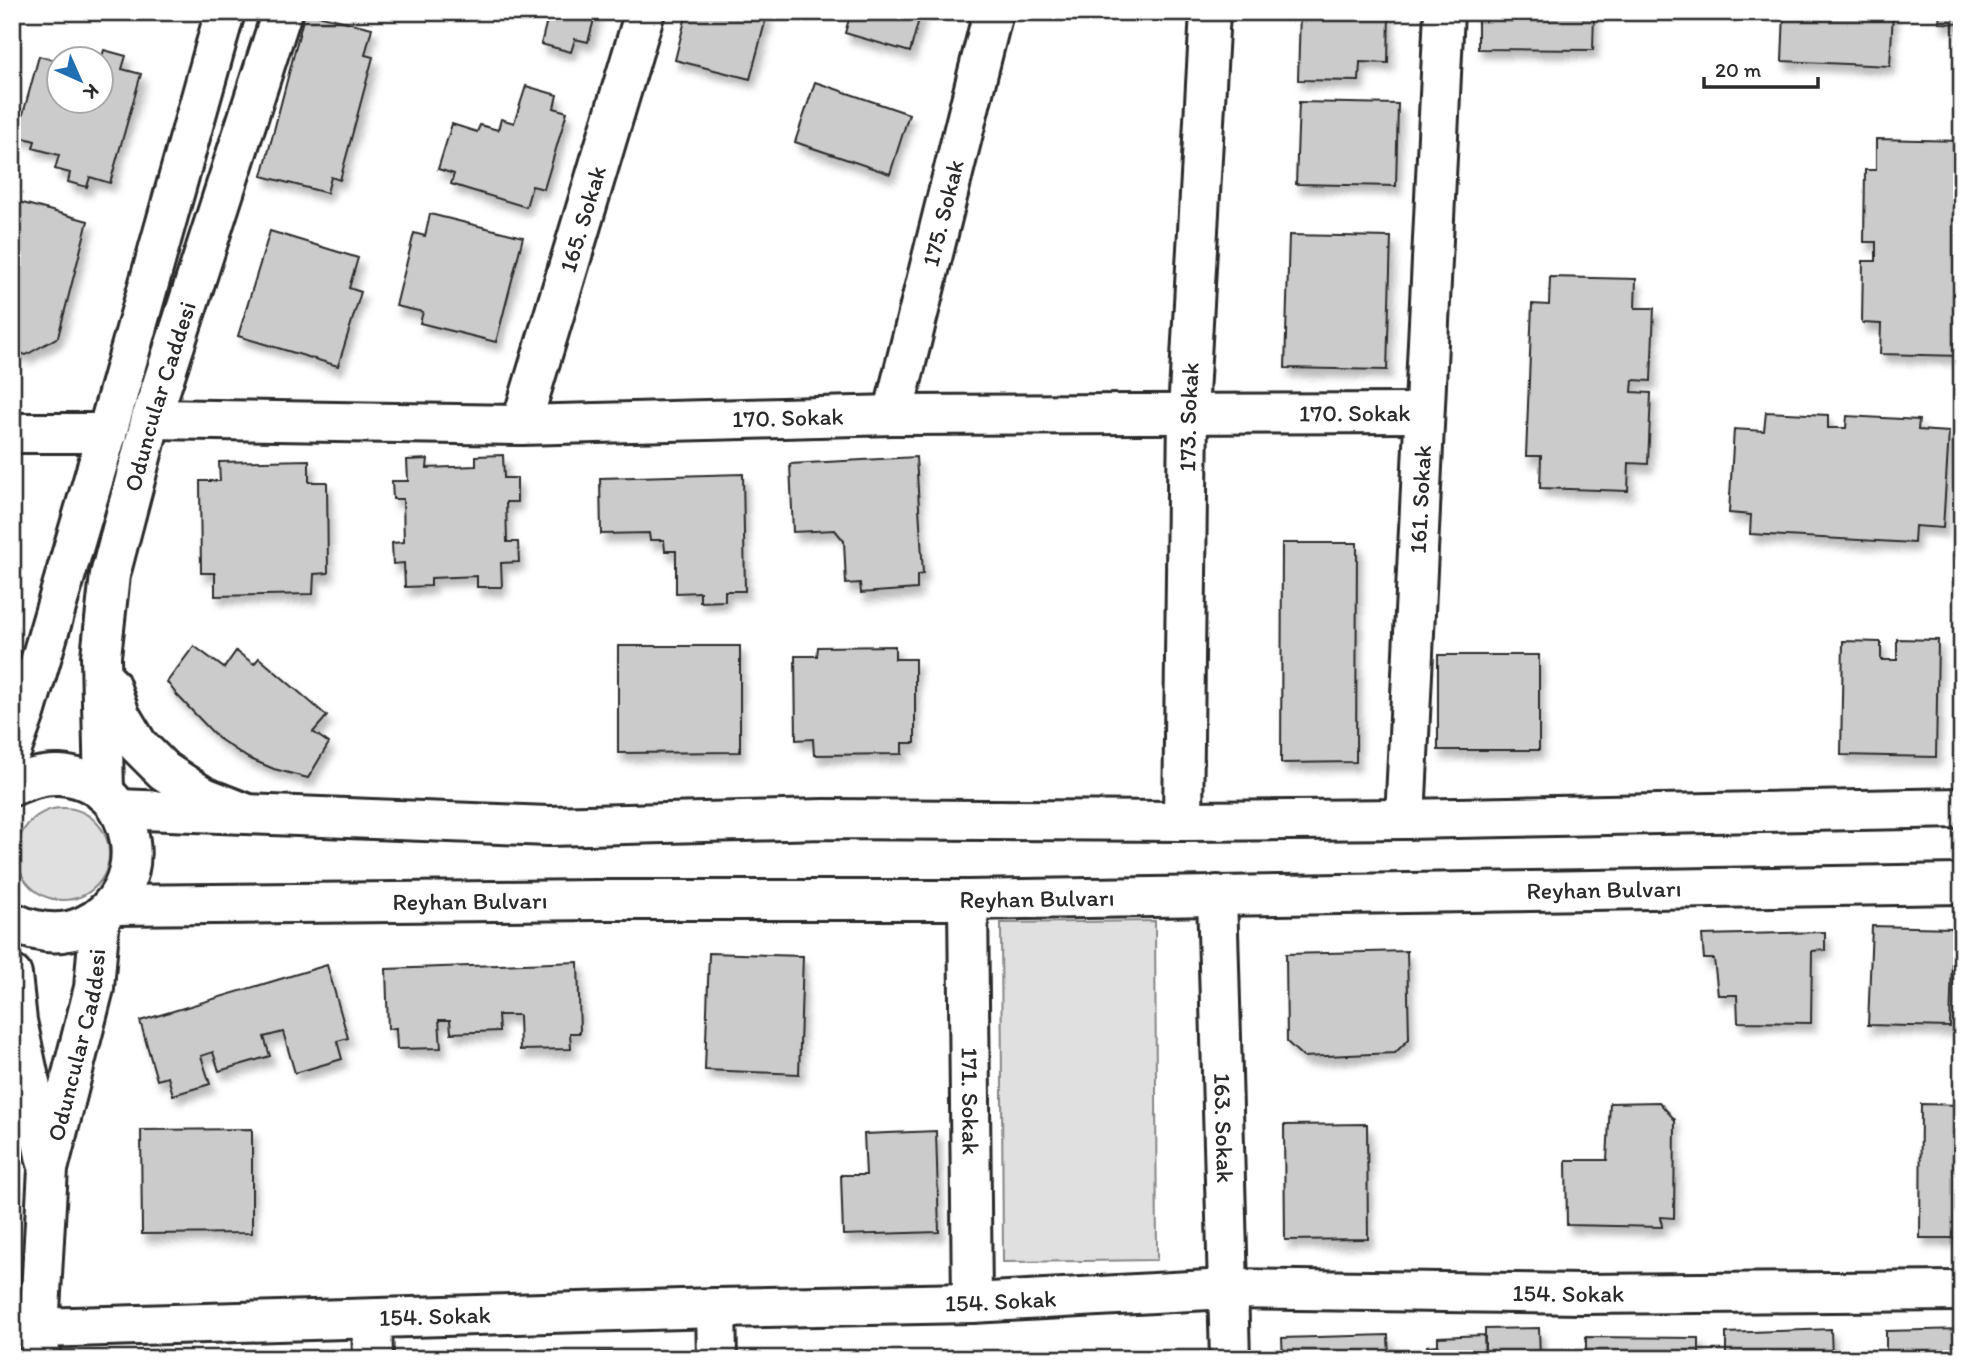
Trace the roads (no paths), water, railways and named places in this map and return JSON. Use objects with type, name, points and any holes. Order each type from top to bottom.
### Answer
[{"type":"street","name":"Oduncular Caddesi","points":[[12,749],[107,433],[225,12]]},
{"type":"street","name":"Oduncular Caddesi","points":[[40,1344],[48,1169],[94,988],[106,911],[127,883],[132,858],[129,832],[111,801],[101,656],[110,575],[151,419],[282,12]]},
{"type":"street","name":"165. Sokak","points":[[521,425],[645,12]]},
{"type":"street","name":"175. Sokak","points":[[893,415],[993,12]]},
{"type":"street","name":"173. Sokak","points":[[1183,821],[1188,413],[1210,12]]},
{"type":"street","name":"161. Sokak","points":[[1405,819],[1444,12]]},
{"type":"street","name":"170. Sokak","points":[[151,419],[521,425],[893,415],[1424,413]]},
{"type":"street","points":[[12,433],[107,433]]},
{"type":"street","points":[[101,656],[120,715],[138,746],[164,771],[204,797],[254,816]]},
{"type":"street","points":[[12,786],[35,777],[59,775],[83,780],[111,801],[254,816],[548,826],[824,819],[1405,819],[1962,808]]},
{"type":"street","name":"Reyhan Bulvarı","points":[[106,911],[595,900],[968,900],[1962,884]]},
{"type":"street","name":"163. Sokak","points":[[1217,895],[1230,1359]]},
{"type":"street","name":"171. Sokak","points":[[968,900],[972,1303]]},
{"type":"street","points":[[12,922],[28,929],[51,933],[74,930],[106,911]]},
{"type":"street","name":"Oduncular Caddesi","points":[[12,975],[17,1021],[48,1169]]},
{"type":"street","name":"154. Sokak","points":[[40,1344],[372,1319],[972,1303],[1227,1289],[1581,1294],[1962,1291]]},
{"type":"street","points":[[716,1308],[717,1359]]},
{"type":"street","points":[[372,1319],[373,1359]]}]
